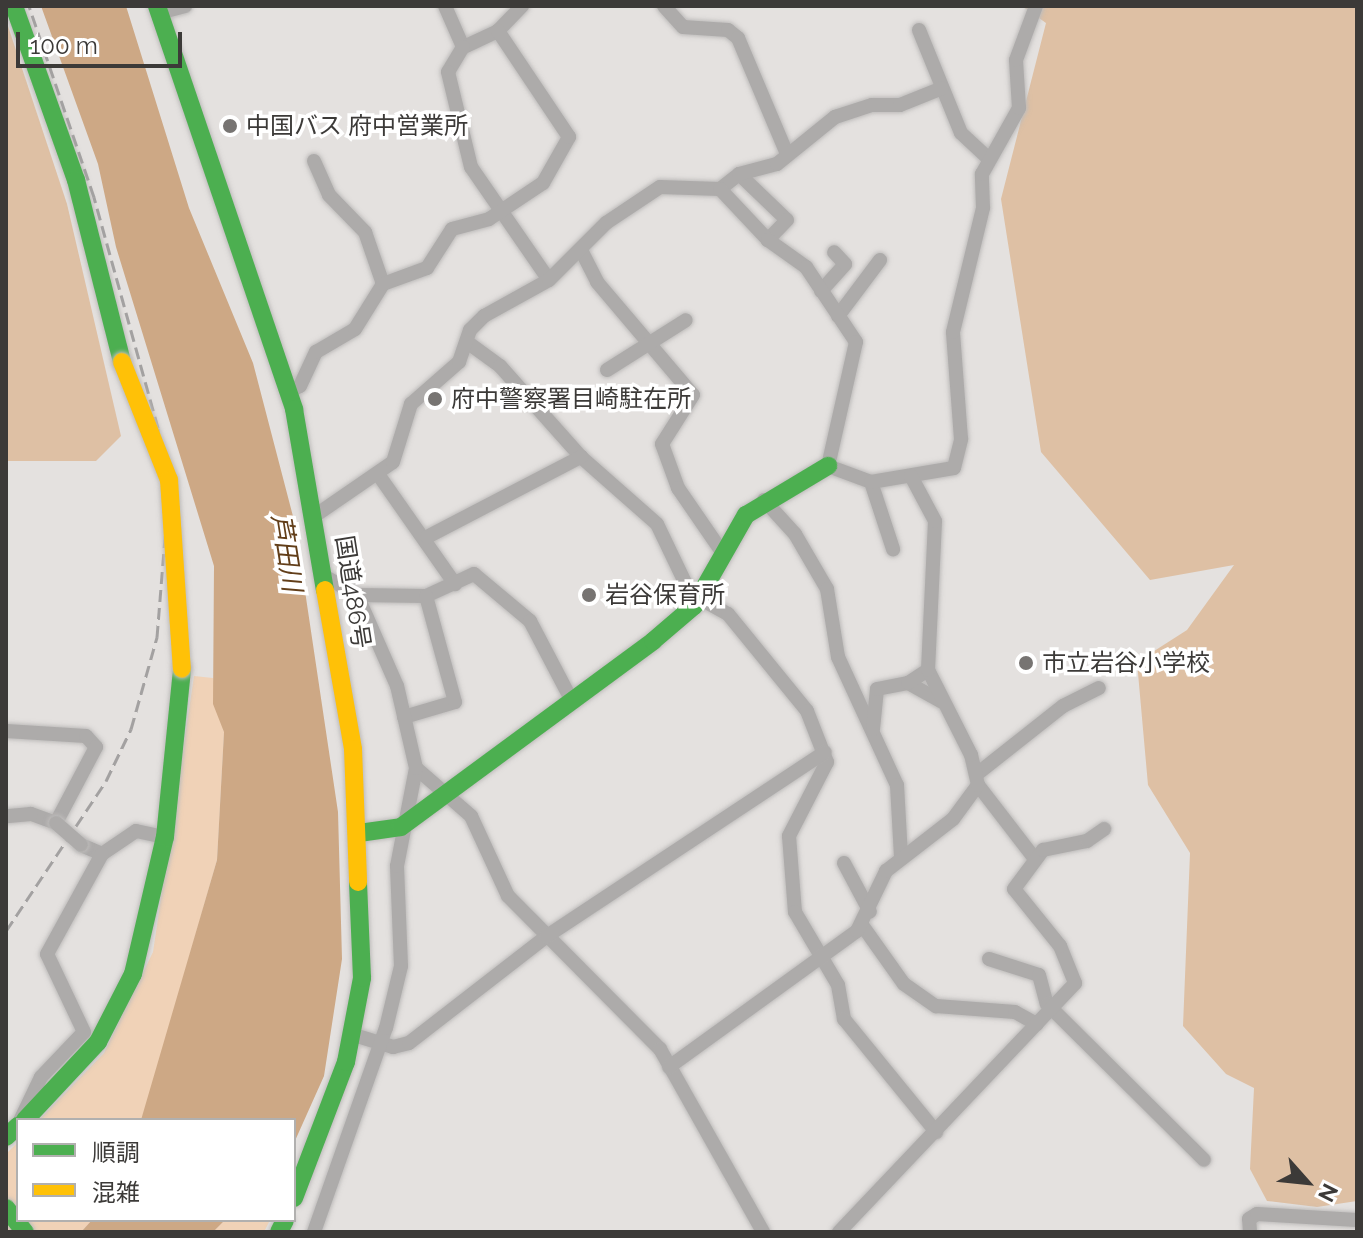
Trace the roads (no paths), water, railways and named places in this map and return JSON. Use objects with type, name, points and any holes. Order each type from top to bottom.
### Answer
[{"type":"main road","points":[[14,6],[76,180],[122,362],[169,480],[182,669],[165,837],[142,948],[122,1000],[98,1042],[27,1118]]},
{"type":"main road","name":"国道486号","points":[[158,10],[288,392],[328,578],[359,833],[362,978],[354,1035],[296,1193]]},
{"type":"main road","points":[[359,833],[406,822],[444,790],[572,701],[698,600],[735,526],[764,500],[828,466]]},
{"type":"street","points":[[158,10],[185,6]]},
{"type":"street","points":[[445,6],[463,47]]},
{"type":"street","points":[[522,6],[498,31],[463,47],[448,72],[459,141],[549,280]]},
{"type":"street","points":[[664,6],[683,27],[728,30],[738,38],[787,154]]},
{"type":"street","points":[[720,189],[768,240],[806,267],[856,342],[828,466],[871,482],[911,476],[958,462],[953,332],[989,159],[1019,108],[1016,60],[1036,6]]},
{"type":"street","points":[[919,30],[961,133],[989,159]]},
{"type":"street","points":[[288,392],[300,386],[316,352],[355,329],[383,284],[427,268],[446,233],[502,209],[543,183],[569,137],[498,31]]},
{"type":"street","points":[[316,515],[380,477],[393,462],[411,404],[459,362],[467,342],[484,316],[549,280],[581,250],[660,187],[720,189],[739,174],[787,154],[835,117],[872,105],[900,105],[942,88]]},
{"type":"street","points":[[314,161],[329,195],[365,232],[383,284]]},
{"type":"street","points":[[739,174],[787,220],[768,240]]},
{"type":"street","points":[[581,250],[597,282],[653,343],[693,395],[662,444],[678,488],[722,552]]},
{"type":"street","points":[[821,291],[845,264],[834,252]]},
{"type":"street","points":[[838,316],[880,260]]},
{"type":"street","points":[[607,370],[686,320]]},
{"type":"street","points":[[467,342],[500,366],[581,457],[657,524],[698,600],[739,626],[807,711],[825,752],[826,771],[801,808],[786,863],[795,912],[823,956],[844,1019],[936,1132]]},
{"type":"street","points":[[427,537],[581,457]]},
{"type":"street","points":[[911,476],[935,521],[938,561],[928,577],[928,670],[978,780],[1035,859]]},
{"type":"street","points":[[380,477],[427,537],[455,584]]},
{"type":"street","points":[[871,482],[893,549]]},
{"type":"street","points":[[764,500],[817,566],[838,657],[897,785],[901,857]]},
{"type":"street","points":[[328,578],[357,595],[426,596],[474,574],[530,621],[572,701]]},
{"type":"street","points":[[314,1232],[380,1044],[401,966],[397,866],[416,768],[404,717],[357,595]]},
{"type":"street","points":[[404,717],[455,702],[426,596]]},
{"type":"street","points":[[873,729],[877,689],[908,683],[928,670]]},
{"type":"street","points":[[908,683],[941,701]]},
{"type":"street","points":[[669,1067],[823,956],[866,919],[886,871],[953,819],[978,780],[1063,706],[1099,688]]},
{"type":"street","points":[[6,731],[94,740],[94,756],[56,823]]},
{"type":"street","points":[[354,1035],[380,1044],[409,1043],[547,936],[825,752]]},
{"type":"street","points":[[416,768],[471,816],[508,896],[651,1039],[762,1232]]},
{"type":"street","points":[[6,816],[31,814],[56,823],[81,845],[102,854]]},
{"type":"street","points":[[839,1232],[1075,983],[1060,946],[1014,889],[1035,859],[1104,829]]},
{"type":"street","points":[[22,1118],[41,1077],[84,1032],[47,954],[102,854],[136,831],[165,837]]},
{"type":"street","points":[[844,863],[866,919],[904,984],[936,1006],[1015,1012],[1037,1024]]},
{"type":"street","points":[[989,959],[1039,975],[1052,1010],[1204,1160]]},
{"type":"street","points":[[1250,1232],[1257,1214],[1357,1220]]},
{"type":"water","name":"芦田川","points":[[41,6],[126,6],[189,208],[253,363],[295,524],[338,812],[342,959],[324,1076],[296,1139],[296,1118],[142,1118],[217,860],[224,732],[213,704],[214,566],[116,247],[98,164]]},
{"type":"water","points":[[90,1222],[223,1222],[213,1232],[81,1232]]},
{"type":"railway","points":[[6,931],[106,781],[131,729],[157,637],[166,526],[158,428],[94,197],[29,6]]},
{"type":"place","name":"中国バス 府中営業所","points":[[230,126]]},
{"type":"place","name":"府中警察署目崎駐在所","points":[[435,399]]},
{"type":"place","name":"岩谷保育所","points":[[589,595]]},
{"type":"place","name":"市立岩谷小学校","points":[[1026,663]]}]
